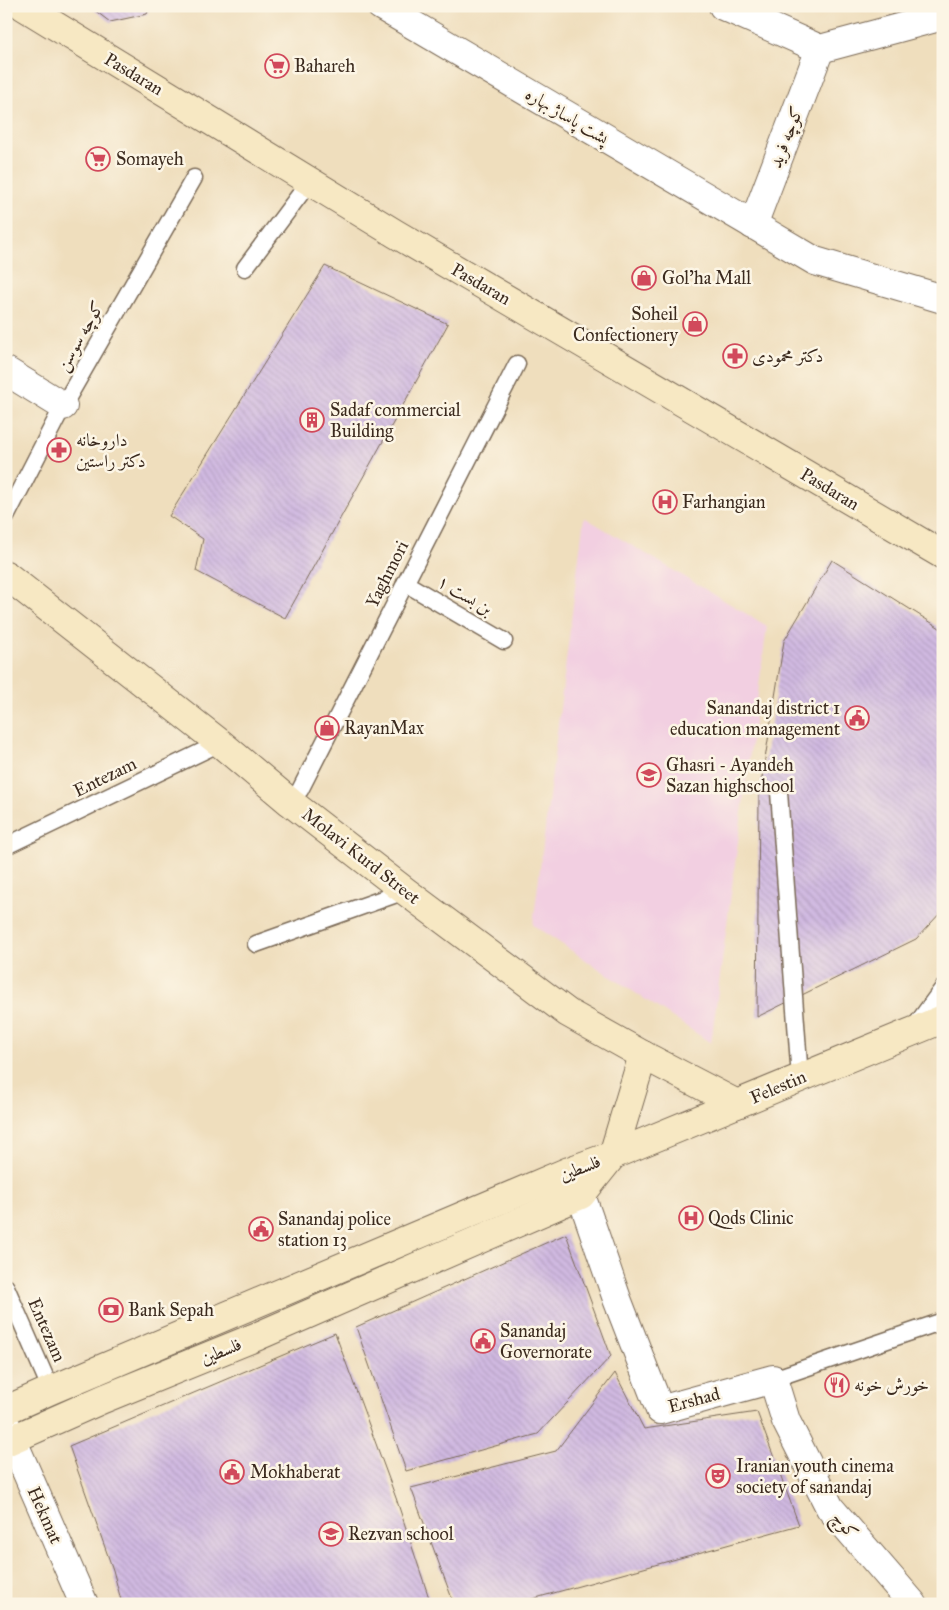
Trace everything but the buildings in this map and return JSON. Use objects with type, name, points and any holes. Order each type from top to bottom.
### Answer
[{"type":"main road","name":"Pasdaran","points":[[23,6],[404,239],[943,555]]},
{"type":"main road","name":"Molavi Kurd Street","points":[[6,575],[220,743],[290,802],[568,1013],[737,1104]]},
{"type":"main road","name":"Felestin","points":[[613,1155],[943,1019]]},
{"type":"main road","points":[[613,1155],[643,1055]]},
{"type":"main road","name":"فلسطین","points":[[8,1435],[103,1399],[258,1336],[575,1183],[613,1155]]},
{"type":"main road","name":"فلسطین","points":[[6,1410],[51,1390],[575,1183]]},
{"type":"street","points":[[722,6],[820,49],[943,16]]},
{"type":"street","name":"پشت پاساژ بهاره","points":[[392,9],[815,261],[943,299]]},
{"type":"street","name":"کوچه فرید","points":[[752,225],[820,49]]},
{"type":"street","points":[[6,371],[63,406]]},
{"type":"street","name":"Ershad","points":[[575,1183],[616,1299],[660,1410],[773,1379]]},
{"type":"street","name":"کوچ","points":[[773,1379],[786,1421],[830,1508],[913,1604]]},
{"type":"street","name":"Hekmat","points":[[8,1435],[84,1604]]},
{"type":"lane","name":"کوچه سوسن","points":[[6,517],[63,406],[194,178]]},
{"type":"lane","points":[[246,268],[310,181]]},
{"type":"lane","name":"Yaghmori","points":[[290,802],[300,790],[517,364]]},
{"type":"lane","name":"بن بست ۱","points":[[405,583],[504,641]]},
{"type":"lane","name":"Entezam","points":[[6,846],[220,743]]},
{"type":"lane","points":[[779,792],[800,1078]]},
{"type":"lane","points":[[256,944],[405,891]]},
{"type":"lane","points":[[910,1032],[943,988]]},
{"type":"lane","name":"Entezam","points":[[6,1287],[51,1390]]},
{"type":"lane","name":"Ershad","points":[[773,1379],[943,1321]]},
{"type":"shaded area","name":"Ghasri - Ayandeh Sazan highschool","points":[[584,517],[767,626],[711,1043],[533,925]]},
{"type":"place","name":"Bahareh","points":[[277,66]]},
{"type":"place","name":"Somayeh","points":[[98,159]]},
{"type":"place","name":"Gol'ha Mall","points":[[644,278]]},
{"type":"place","name":"Soheil Confectionery","points":[[695,324]]},
{"type":"place","name":"دکتر محمودی","points":[[735,356]]},
{"type":"place","name":"Sadaf commercial Building","points":[[312,420]]},
{"type":"place","name":"داروخانه دکتر راستین","points":[[59,450]]},
{"type":"place","name":"Farhangian","points":[[665,502]]},
{"type":"place","name":"Sanandaj district 1 education management","points":[[857,718]]},
{"type":"place","name":"RayanMax","points":[[327,728]]},
{"type":"place","name":"Ghasri - Ayandeh Sazan highschool","points":[[649,775]]},
{"type":"place","name":"Qods Clinic","points":[[691,1218]]},
{"type":"place","name":"Sanandaj police station 13","points":[[261,1229]]},
{"type":"place","name":"Bank Sepah","points":[[111,1310]]},
{"type":"place","name":"Sanandaj Governorate","points":[[483,1341]]},
{"type":"place","name":"خورش خونه","points":[[837,1385]]},
{"type":"place","name":"Mokhaberat","points":[[232,1472]]},
{"type":"place","name":"Iranian youth cinema society of sanandaj","points":[[718,1476]]},
{"type":"place","name":"Rezvan school","points":[[331,1534]]}]
